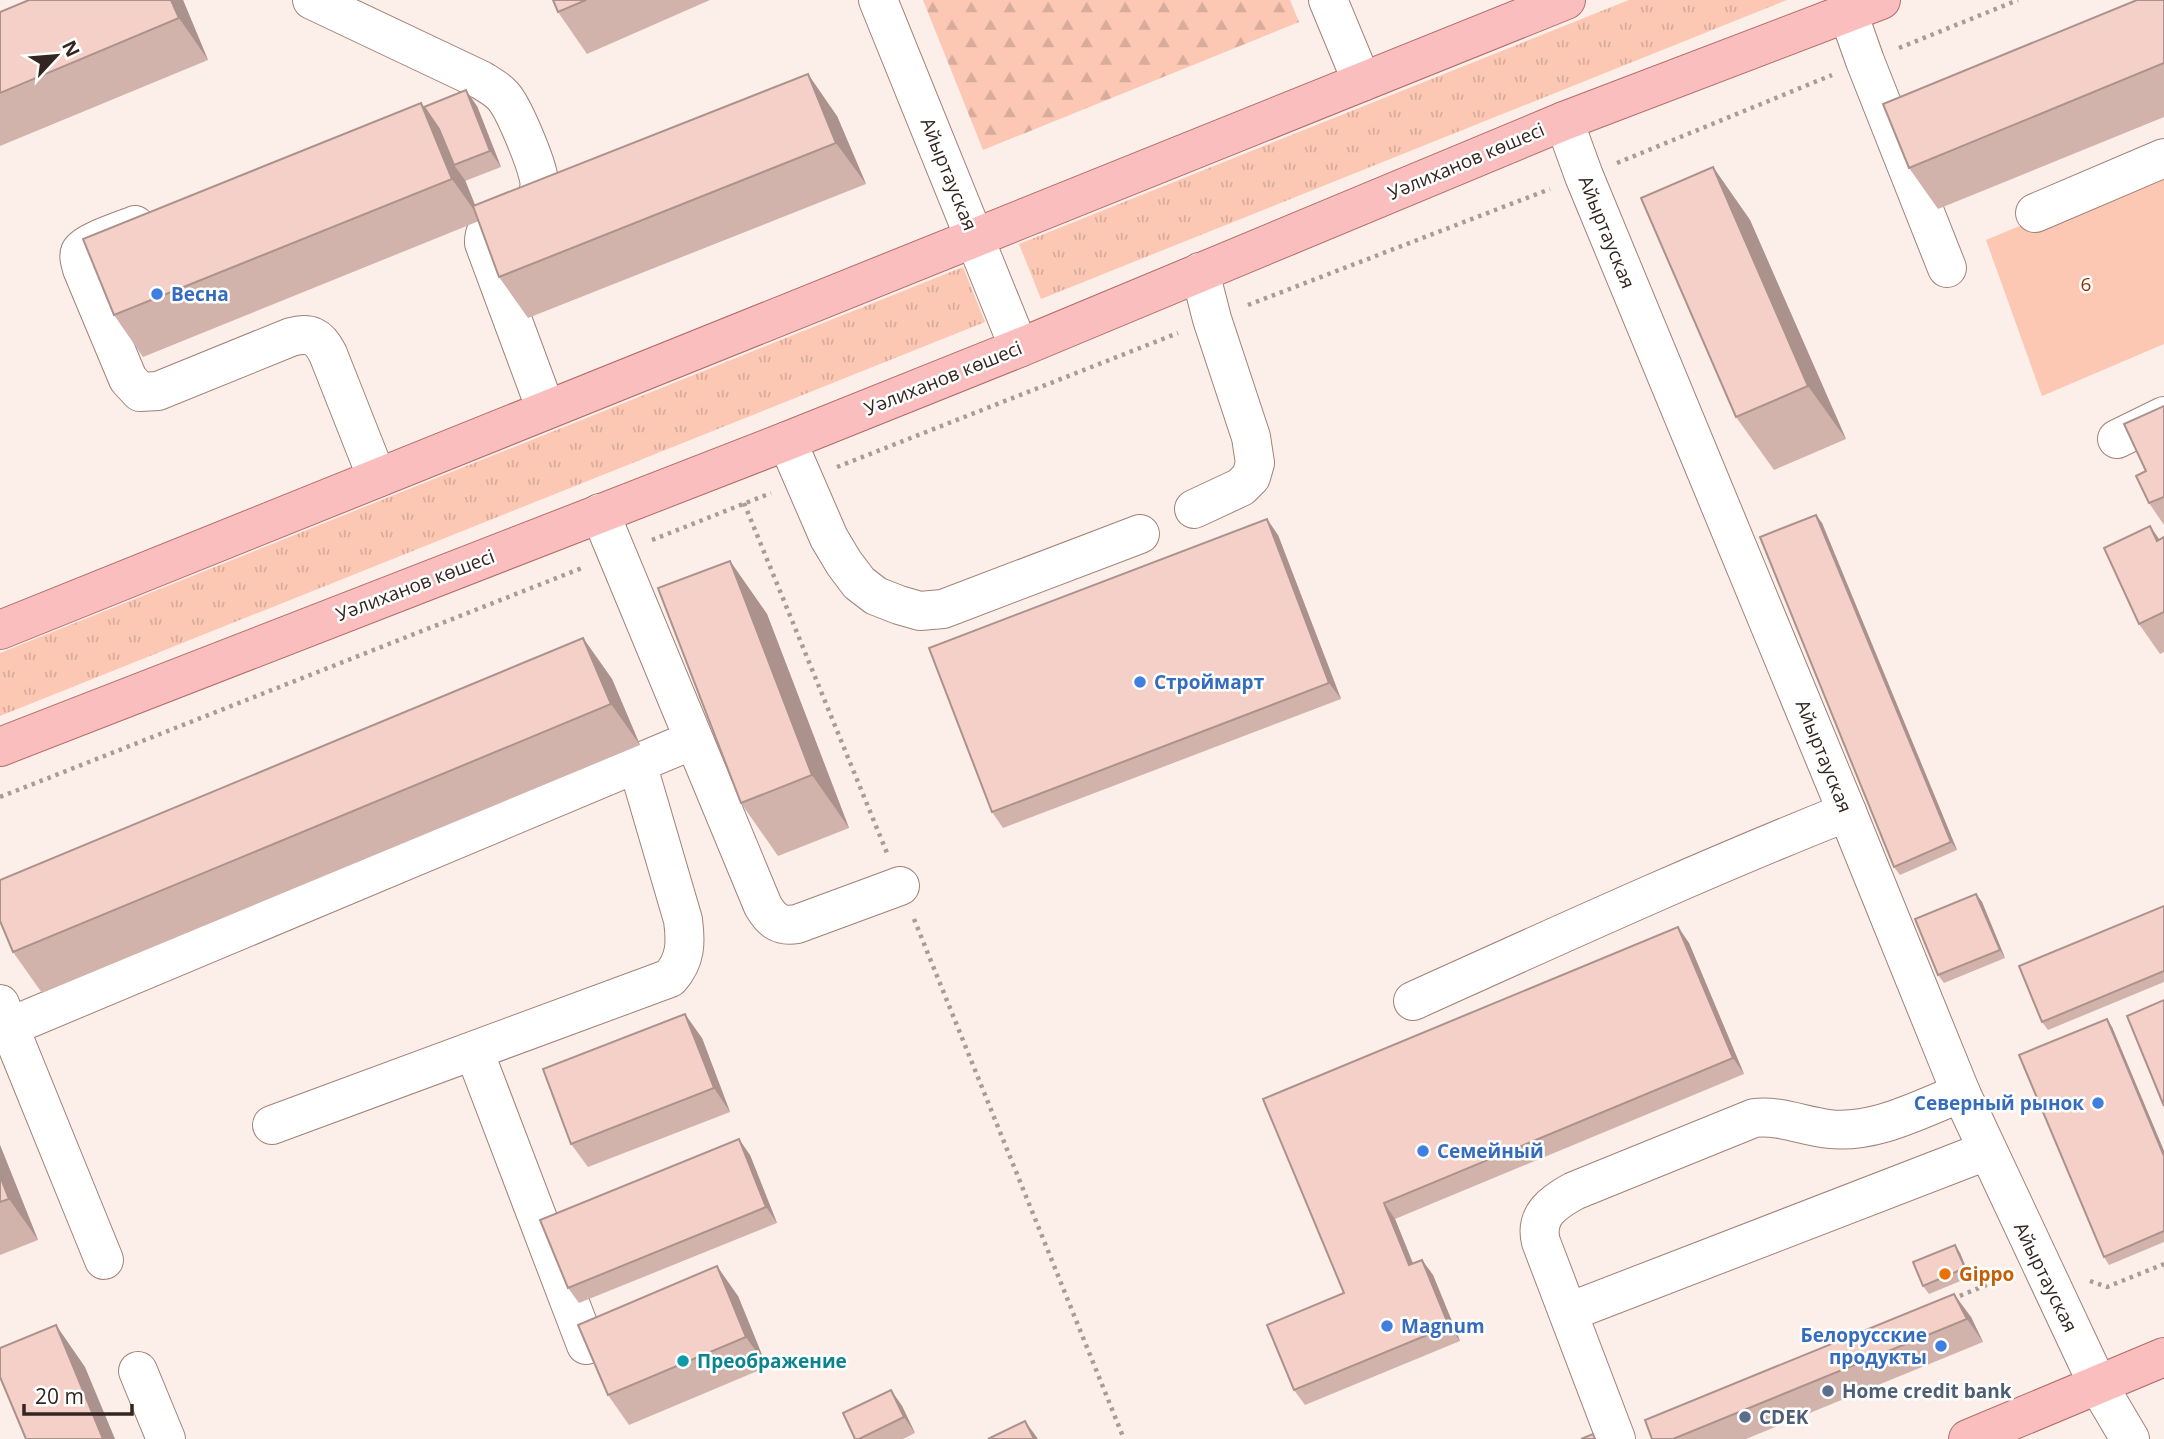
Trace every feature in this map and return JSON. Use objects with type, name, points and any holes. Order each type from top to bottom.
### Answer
[{"type":"main road","points":[[0,630],[1566,0]]},
{"type":"main road","name":"Уәлиханов көшесі","points":[[0,747],[787,441],[1019,348],[1564,121],[1857,4]]},
{"type":"main road","points":[[1968,1439],[2164,1357]]},
{"type":"street","points":[[312,0],[481,80],[502,95],[510,105],[538,174],[540,187],[531,204],[489,226],[484,234],[484,243],[546,410]]},
{"type":"street","name":"Айыртауская","points":[[878,0],[1019,348]]},
{"type":"street","points":[[1328,0],[1362,82]]},
{"type":"street","points":[[1857,4],[1865,61],[1947,268]]},
{"type":"street","name":"Айыртауская","points":[[1564,121],[1584,176],[1961,1093],[2098,1385],[2130,1439]]},
{"type":"street","points":[[2035,213],[2164,158]]},
{"type":"street","points":[[167,211],[92,243],[80,252],[82,269],[128,379],[140,392],[152,393],[292,337],[303,334],[313,336],[322,343],[328,354],[377,478]]},
{"type":"street","points":[[1194,509],[1241,487],[1251,477],[1255,463],[1251,437],[1212,319],[1200,272]]},
{"type":"street","points":[[2117,439],[2164,416]]},
{"type":"street","points":[[787,441],[830,538],[859,583],[876,596],[920,611],[943,609],[1140,534]]},
{"type":"street","points":[[600,513],[763,906],[774,921],[788,926],[806,922],[900,886]]},
{"type":"street","points":[[104,1260],[5,1015],[693,740]]},
{"type":"street","points":[[272,1125],[670,978],[678,969],[685,944],[682,920],[637,763]]},
{"type":"street","points":[[1413,1001],[1755,849],[1847,812]]},
{"type":"street","points":[[474,1051],[586,1345]]},
{"type":"street","points":[[1616,1439],[1539,1233],[1541,1219],[1551,1205],[1587,1185],[1754,1118],[1768,1116],[1831,1129],[1857,1129],[1882,1124],[1961,1093]]},
{"type":"street","points":[[1569,1312],[1986,1151]]},
{"type":"street","points":[[138,1371],[166,1439]]},
{"type":"path","points":[[0,797],[1212,319],[1584,176],[2018,0]]},
{"type":"path","points":[[744,503],[1124,1439]]},
{"type":"path","points":[[1949,1300],[2039,1264],[2107,1287],[2164,1264]]},
{"type":"green space","points":[[923,0],[1290,0],[1299,22],[983,150]]},
{"type":"green space","points":[[1629,0],[1787,0],[1041,299],[1019,244]]},
{"type":"green space","name":"6","points":[[2164,166],[2164,344],[2042,396],[1986,240]]},
{"type":"green space","points":[[963,267],[985,322],[0,716],[0,653]]},
{"type":"building","points":[[29,0],[171,0],[179,18],[0,93],[0,12]]},
{"type":"building","points":[[553,0],[586,0],[558,12]]},
{"type":"building","points":[[2137,0],[2164,0],[2164,63],[1909,168],[1883,104]]},
{"type":"building","points":[[808,74],[836,143],[499,277],[473,206]]},
{"type":"building","points":[[466,90],[490,151],[454,165],[439,129],[424,107]]},
{"type":"building","points":[[421,103],[452,179],[114,315],[83,239]]},
{"type":"building","points":[[1713,167],[1808,386],[1736,417],[1641,198]]},
{"type":"building","points":[[2164,406],[2164,497],[2149,503],[2136,476],[2146,471],[2124,424]]},
{"type":"building","points":[[1816,515],[1951,842],[1894,867],[1760,537]]},
{"type":"building","name":"Строймарт","points":[[1267,519],[1329,683],[992,812],[929,648]]},
{"type":"building","points":[[2150,526],[2157,541],[2164,537],[2164,612],[2139,624],[2104,548]]},
{"type":"building","points":[[730,561],[812,775],[741,803],[658,588]]},
{"type":"building","points":[[583,638],[611,704],[13,952],[0,921],[0,880]]},
{"type":"building","points":[[1976,894],[2000,950],[1938,975],[1915,919]]},
{"type":"building","points":[[2164,906],[2164,971],[2042,1022],[2019,966]]},
{"type":"building","name":"Семейный","points":[[1678,927],[1733,1058],[1384,1203],[1409,1265],[1422,1260],[1449,1326],[1294,1390],[1267,1325],[1344,1293],[1263,1099]]},
{"type":"building","points":[[2164,1000],[2164,1106],[2127,1016]]},
{"type":"building","points":[[685,1014],[714,1088],[571,1144],[543,1069]]},
{"type":"building","points":[[2107,1019],[2164,1156],[2164,1231],[2104,1257],[2019,1055]]},
{"type":"building","points":[[739,1139],[766,1207],[568,1288],[540,1220]]},
{"type":"building","points":[[0,1176],[9,1199],[0,1202]]},
{"type":"building","points":[[1955,1245],[1965,1268],[1923,1286],[1913,1262]]},
{"type":"building","points":[[717,1266],[746,1337],[608,1395],[578,1325]]},
{"type":"building","points":[[1954,1294],[1967,1319],[1673,1439],[1652,1439],[1645,1420]]},
{"type":"building","points":[[56,1325],[103,1439],[26,1439],[0,1377],[0,1348]]},
{"type":"building","points":[[891,1390],[904,1417],[855,1439],[843,1413]]},
{"type":"building","points":[[1025,1421],[1034,1439],[988,1439]]},
{"type":"building","points":[[1593,1434],[1595,1439],[1581,1439]]},
{"type":"place","name":"Весна","points":[[157,294]]},
{"type":"place","name":"Строймарт","points":[[1140,682]]},
{"type":"place","name":"Северный рынок","points":[[2098,1103]]},
{"type":"place","name":"Семейный","points":[[1423,1151]]},
{"type":"place","name":"Gippo","points":[[1945,1274]]},
{"type":"place","name":"Magnum","points":[[1387,1326]]},
{"type":"place","name":"Белорусские продукты","points":[[1941,1346]]},
{"type":"place","name":"Преображение","points":[[683,1361]]},
{"type":"place","name":"Home credit bank","points":[[1828,1391]]},
{"type":"place","name":"CDEK","points":[[1745,1417]]}]
